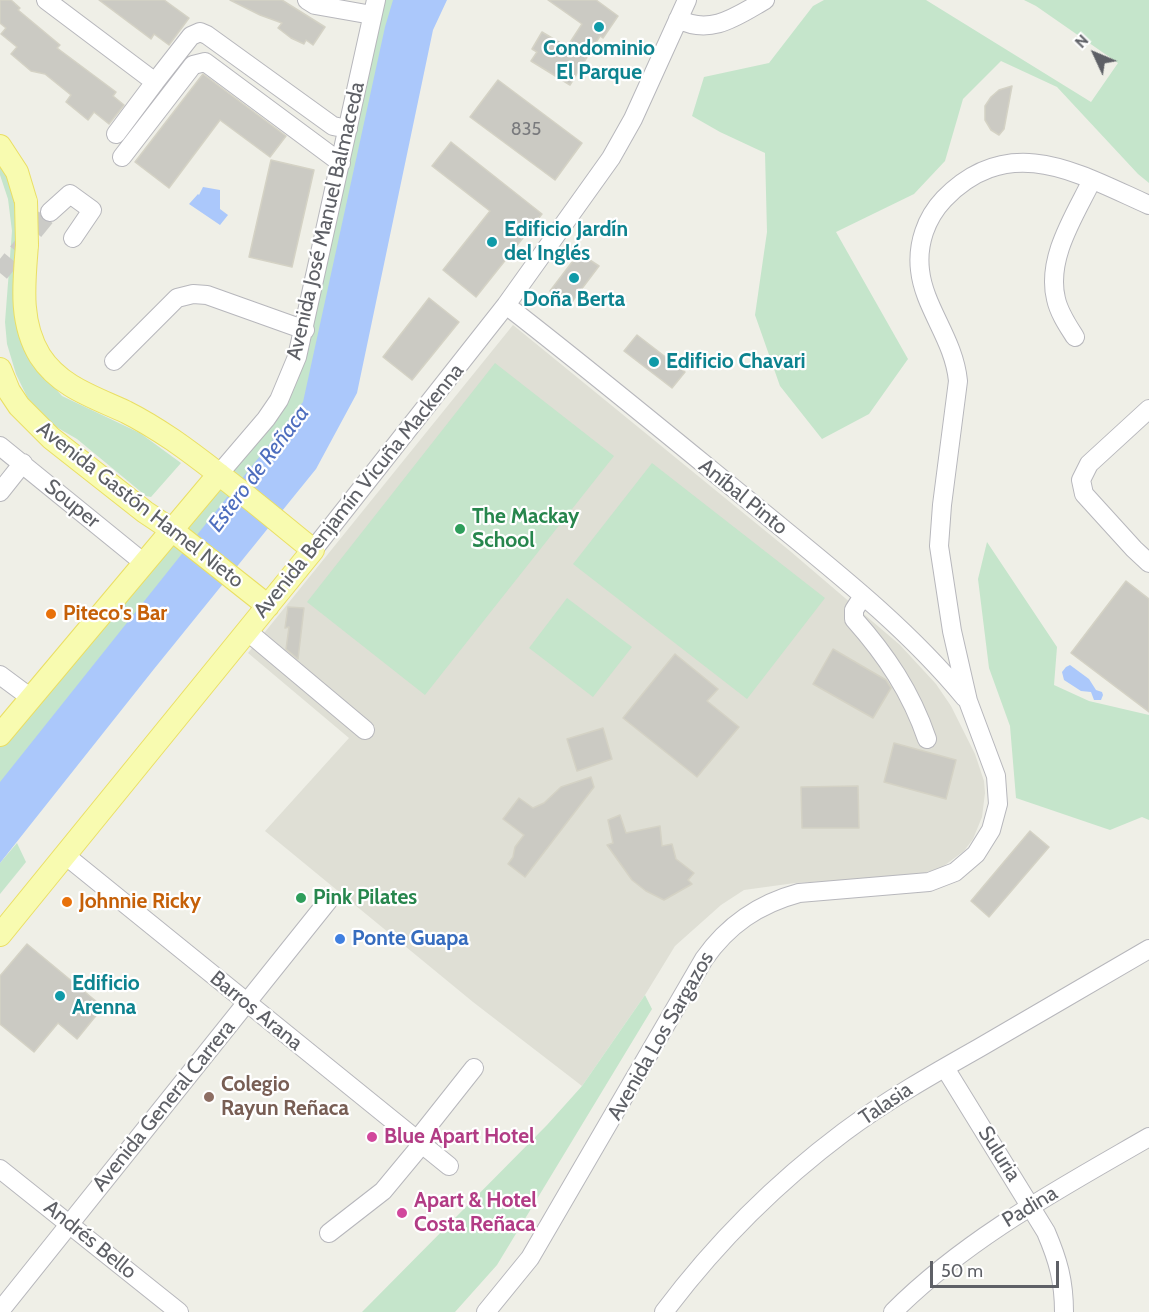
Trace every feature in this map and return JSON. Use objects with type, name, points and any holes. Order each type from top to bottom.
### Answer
[{"type":"main road","points":[[0,146],[17,172],[26,202],[27,245],[24,279],[26,322],[34,346],[51,370],[73,388],[158,430],[225,479],[313,550]]},
{"type":"main road","name":"Avenida Gastón Hamel Nieto","points":[[0,369],[9,392],[19,406],[51,438],[267,606]]},
{"type":"main road","name":"Avenida José Manuel Balmaceda","points":[[0,735],[144,563],[178,535],[225,479]]},
{"type":"main road","name":"Avenida Benjamín Vicuña Mackenna","points":[[0,935],[313,550]]},
{"type":"street","points":[[46,0],[155,82]]},
{"type":"street","points":[[307,0],[315,5],[374,8]]},
{"type":"street","name":"Avenida Benjamín Vicuña Mackenna","points":[[313,550],[506,305],[621,141],[687,0]]},
{"type":"street","points":[[678,19],[690,25],[721,25],[765,0]]},
{"type":"street","name":"Avenida José Manuel Balmaceda","points":[[225,479],[279,400],[297,357],[305,330],[374,8]]},
{"type":"street","points":[[116,134],[191,36],[200,32],[333,126],[348,129]]},
{"type":"street","points":[[122,157],[193,65],[201,61],[341,163]]},
{"type":"street","name":"Avenida Los Sargazos","points":[[486,1312],[530,1258],[704,959],[724,933],[750,913],[782,898],[816,891],[929,882],[955,872],[976,854],[991,830],[998,804],[998,790],[992,763],[968,702],[952,631],[939,546],[958,381],[957,365],[951,346],[926,292],[920,272],[922,240],[931,216],[939,204],[966,180],[1000,166],[1033,162],[1061,167],[1149,205]]},
{"type":"street","points":[[1075,337],[1063,318],[1056,299],[1054,277],[1058,255],[1092,180]]},
{"type":"street","points":[[50,212],[70,194],[92,210],[73,238]]},
{"type":"street","points":[[114,361],[177,298],[193,294],[207,295],[305,330]]},
{"type":"street","name":"Aníbal Pinto","points":[[506,305],[863,596],[914,641],[968,702]]},
{"type":"street","points":[[1148,411],[1089,464],[1081,480],[1084,494],[1134,549],[1149,562]]},
{"type":"street","name":"Souper","points":[[0,446],[144,563]]},
{"type":"street","points":[[0,492],[22,464]]},
{"type":"street","points":[[863,596],[854,610],[854,619],[903,682],[927,739]]},
{"type":"street","points":[[247,631],[365,730]]},
{"type":"street","points":[[0,675],[31,698]]},
{"type":"street","name":"Barros Arana","points":[[65,855],[246,1004],[449,1166]]},
{"type":"street","name":"Avenida General Carrera","points":[[0,1311],[328,901]]},
{"type":"street","name":"Talasia","points":[[664,1312],[705,1260],[734,1229],[805,1163],[884,1104],[1149,949]]},
{"type":"street","points":[[329,1233],[383,1191],[474,1068]]},
{"type":"street","name":"Suluria","points":[[945,1068],[1046,1232],[1058,1259],[1063,1282],[1064,1312]]},
{"type":"street","name":"Padina","points":[[893,1312],[959,1254],[1030,1206],[1149,1137]]},
{"type":"street","name":"Andrés Bello","points":[[0,1169],[179,1312]]},
{"type":"shaded area","name":"The Mackay School","points":[[513,325],[790,551],[900,645],[936,684],[951,706],[975,754],[984,781],[982,817],[973,839],[964,851],[941,868],[913,876],[795,883],[744,890],[721,905],[675,946],[645,995],[582,1086],[473,1002],[265,831],[349,738],[248,653]]},
{"type":"green space","points":[[377,0],[432,0],[357,361],[0,854],[0,736],[291,380]]},
{"type":"green space","points":[[824,0],[926,0],[1091,102],[1118,63],[1024,0],[1149,0],[1149,183],[1057,87],[1001,61],[963,99],[945,161],[914,194],[836,232],[908,359],[869,414],[822,439],[780,386],[755,315],[767,232],[765,153],[692,116],[704,77],[769,63],[813,6]]},
{"type":"green space","points":[[0,164],[13,189],[19,223],[29,358],[62,396],[140,433],[181,463],[151,497],[146,496],[77,439],[51,424],[30,403],[16,374],[7,344],[5,322],[12,231],[8,199],[0,175]]},
{"type":"green space","name":"The Mackay School","points":[[495,363],[614,456],[425,695],[307,602]]},
{"type":"green space","name":"The Mackay School","points":[[652,463],[825,598],[747,699],[573,564]]},
{"type":"green space","points":[[987,542],[1057,647],[1054,685],[1089,701],[1149,715],[1149,820],[1142,817],[1110,830],[1016,798],[1010,726],[989,668],[978,579]]},
{"type":"green space","points":[[567,598],[632,647],[593,697],[529,648]]},
{"type":"green space","points":[[17,843],[26,862],[0,894],[0,863]]},
{"type":"green space","points":[[645,995],[652,1009],[497,1265],[455,1312],[362,1312],[547,1125],[582,1086]]},
{"type":"water","name":"Estero de Reñaca","points":[[393,0],[447,0],[433,30],[357,393],[316,469],[0,863],[0,782],[303,402],[385,27]]},
{"type":"water","points":[[203,187],[220,190],[220,209],[228,215],[220,225],[189,204],[199,195]]},
{"type":"water","points":[[1070,665],[1089,679],[1096,690],[1102,692],[1101,700],[1094,700],[1091,692],[1081,691],[1064,680],[1062,672]]},
{"type":"building","points":[[0,0],[11,0],[20,8],[18,10],[60,45],[57,48],[116,92],[113,96],[124,105],[109,124],[94,112],[88,120],[66,102],[71,95],[45,74],[31,71],[11,54],[17,47],[1,34],[6,28],[0,23]]},
{"type":"building","points":[[99,0],[164,0],[189,18],[169,45],[154,34],[151,39]]},
{"type":"building","points":[[230,0],[282,0],[325,27],[313,45],[306,40],[304,44],[278,28],[282,23]]},
{"type":"building","points":[[548,0],[596,0],[618,16],[603,38],[600,36],[570,85],[531,61],[537,52],[532,49],[542,32],[567,47],[582,24]]},
{"type":"building","points":[[203,74],[286,136],[270,157],[220,120],[169,188],[135,162]]},
{"type":"building","points":[[498,80],[582,143],[555,180],[470,117]]},
{"type":"building","points":[[1012,86],[1004,129],[999,135],[991,130],[985,120],[985,106],[999,90]]},
{"type":"building","name":"Edificio Jardín del Inglés","points":[[451,142],[542,214],[476,297],[443,270],[490,211],[432,166]]},
{"type":"building","points":[[271,160],[314,170],[292,267],[249,257]]},
{"type":"building","name":"Doña Berta","points":[[579,253],[599,266],[568,307],[550,291]]},
{"type":"building","points":[[429,298],[459,322],[412,380],[383,357]]},
{"type":"building","name":"Edificio Chavari","points":[[637,335],[685,372],[672,388],[624,351]]},
{"type":"building","points":[[1126,581],[1149,599],[1149,712],[1071,653]]},
{"type":"building","points":[[288,607],[304,608],[298,659],[286,649],[289,627],[285,628]]},
{"type":"building","points":[[833,649],[886,680],[891,688],[873,718],[813,684]]},
{"type":"building","points":[[675,654],[718,689],[707,701],[739,727],[697,777],[623,718]]},
{"type":"building","points":[[603,728],[612,759],[577,771],[567,739]]},
{"type":"building","points":[[894,743],[956,760],[946,799],[884,782]]},
{"type":"building","points":[[591,777],[594,787],[525,877],[508,864],[513,857],[515,847],[524,835],[503,819],[519,798],[533,808],[544,803],[561,787]]},
{"type":"building","points":[[858,786],[859,828],[802,828],[801,787]]},
{"type":"building","points":[[620,815],[626,833],[660,826],[662,846],[672,844],[676,859],[694,873],[688,880],[692,884],[664,900],[646,891],[632,880],[607,845],[613,843],[608,820]]},
{"type":"building","points":[[1030,831],[1049,847],[989,917],[971,901]]},
{"type":"building","name":"Edificio Arenna","points":[[27,944],[103,1007],[77,1039],[58,1023],[34,1052],[0,1024],[0,976]]},
{"type":"tunnel","points":[[0,273],[50,212]]},
{"type":"place","name":"Condominio El Parque","points":[[599,27]]},
{"type":"place","name":"Edificio Jardín del Inglés","points":[[492,242]]},
{"type":"place","name":"Doña Berta","points":[[574,278]]},
{"type":"place","name":"Edificio Chavari","points":[[654,362]]},
{"type":"place","name":"The Mackay School","points":[[460,529]]},
{"type":"place","name":"Piteco's Bar","points":[[51,614]]},
{"type":"place","name":"Pink Pilates","points":[[301,898]]},
{"type":"place","name":"Johnnie Ricky","points":[[67,902]]},
{"type":"place","name":"Ponte Guapa","points":[[340,939]]},
{"type":"place","name":"Edificio Arenna","points":[[60,996]]},
{"type":"place","name":"Colegio Rayun Reñaca","points":[[209,1097]]},
{"type":"place","name":"Blue Apart Hotel","points":[[372,1137]]},
{"type":"place","name":"Apart & Hotel Costa Reñaca","points":[[402,1213]]}]
